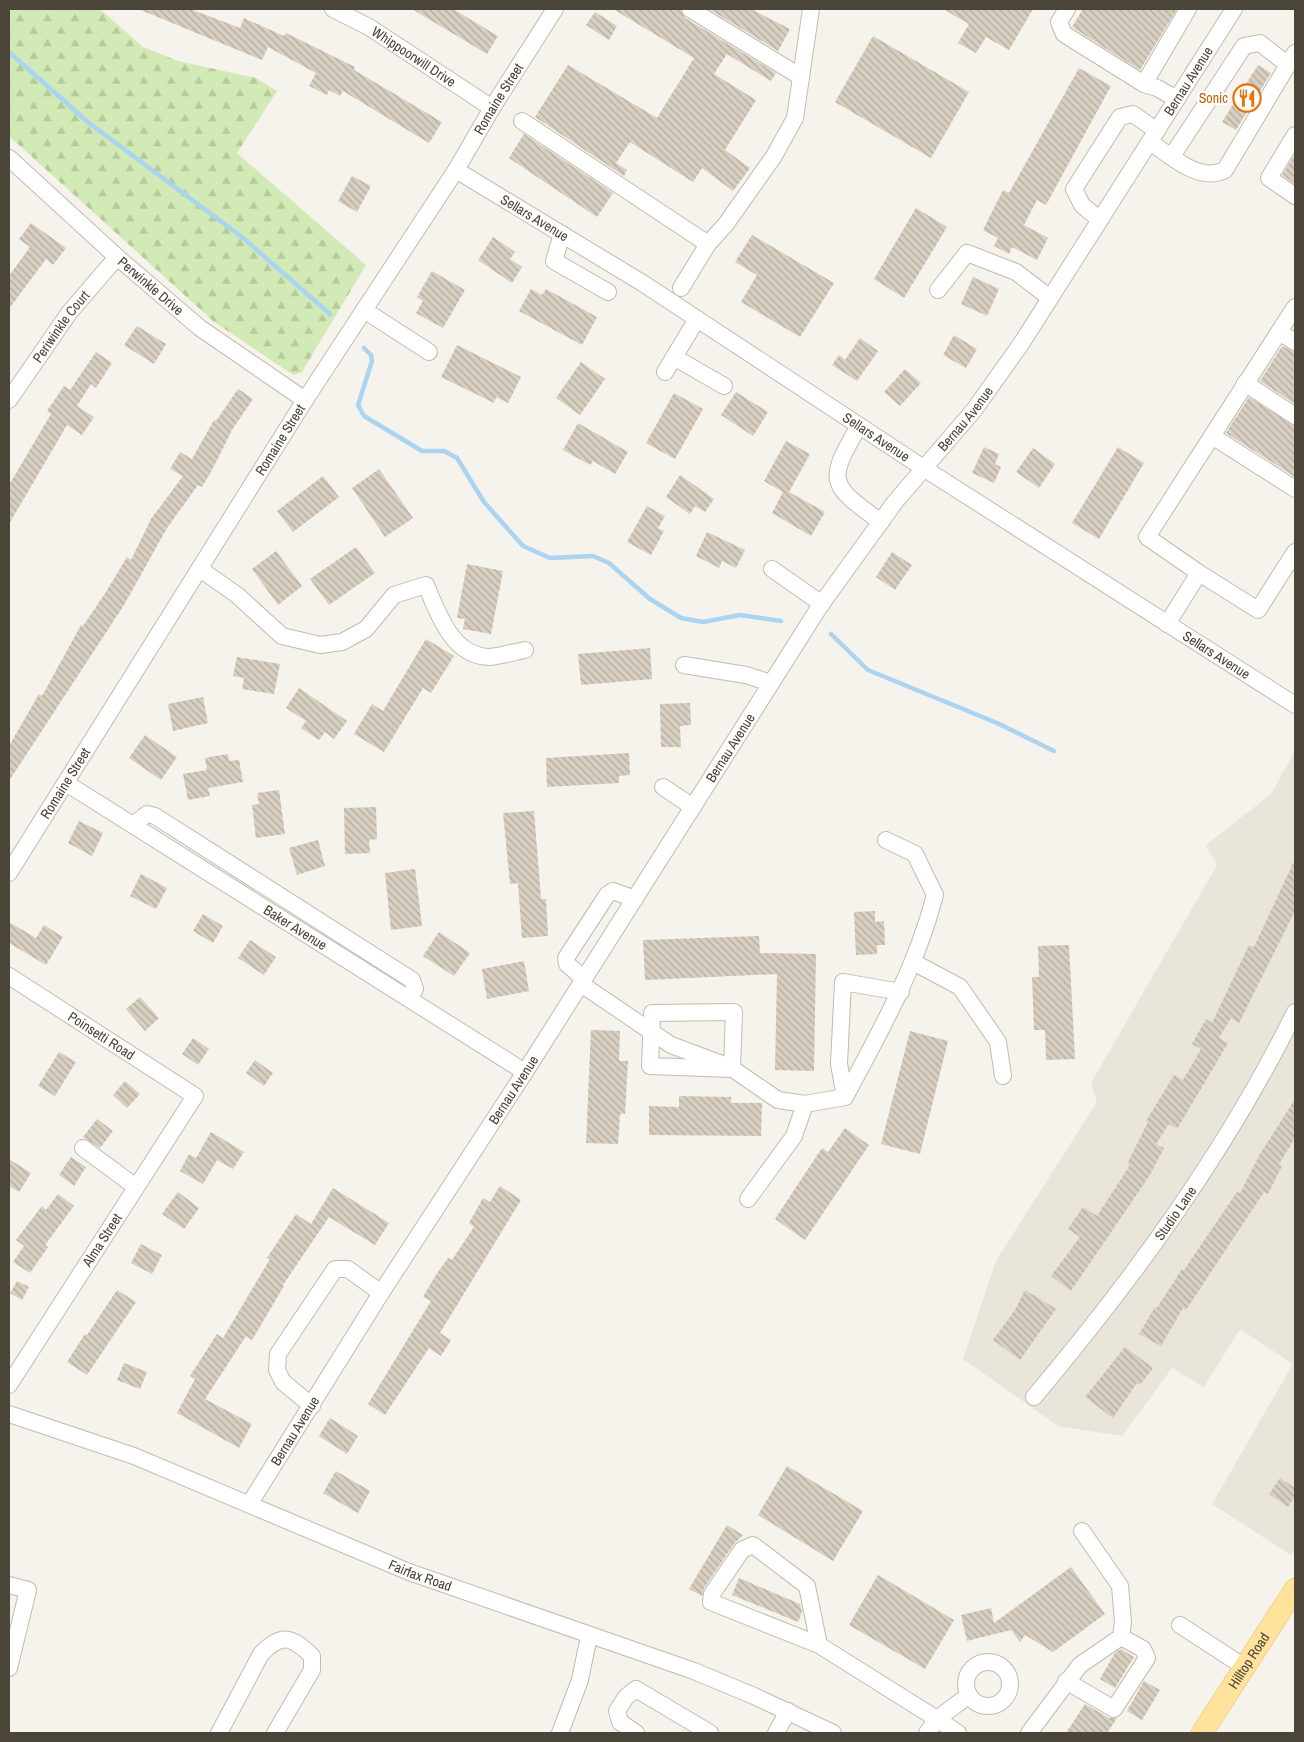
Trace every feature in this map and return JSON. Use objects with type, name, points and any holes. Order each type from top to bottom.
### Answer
[{"type":"main road","name":"Hilltop Road","points":[[1202,1733],[1246,1668],[1295,1589]]},
{"type":"street","name":"Whippoorwill Drive","points":[[333,9],[369,27],[492,108]]},
{"type":"street","name":"Romaine Street","points":[[9,873],[305,400],[456,170],[492,108],[555,9]]},
{"type":"street","points":[[690,9],[801,77]]},
{"type":"street","points":[[681,288],[708,244],[726,224],[774,156],[795,118],[812,9]]},
{"type":"street","points":[[1067,9],[1059,22],[1064,34],[1144,84],[1157,88],[1177,99]]},
{"type":"street","points":[[1144,84],[1188,9]]},
{"type":"street","name":"Bernau Avenue","points":[[250,1503],[381,1293],[525,1072],[822,604],[880,522],[974,410],[1050,298],[1234,9]]},
{"type":"street","points":[[1100,220],[1082,206],[1074,189],[1120,116],[1133,114],[1172,156],[1196,171],[1217,174],[1225,170],[1291,59],[1260,44],[1244,46],[1172,156]]},
{"type":"street","points":[[522,121],[708,244]]},
{"type":"street","points":[[1295,135],[1269,178],[1295,196]]},
{"type":"street","name":"Perwinkle Drive","points":[[9,158],[117,257],[200,328],[305,400]]},
{"type":"street","name":"Sellars Avenue","points":[[456,170],[697,319],[925,469],[1295,705]]},
{"type":"street","points":[[562,234],[554,261],[608,292]]},
{"type":"street","points":[[938,290],[967,253],[1016,272],[1050,298]]},
{"type":"street","name":"Periwinkle Court","points":[[9,400],[69,313],[117,257]]},
{"type":"street","points":[[1295,307],[1147,537],[1258,610],[1295,552]]},
{"type":"street","points":[[364,310],[429,352]]},
{"type":"street","points":[[665,372],[697,319]]},
{"type":"street","points":[[1279,332],[1295,342]]},
{"type":"street","points":[[674,357],[724,386]]},
{"type":"street","points":[[1245,383],[1295,416]]},
{"type":"street","points":[[859,426],[838,462],[837,478],[847,498],[880,522]]},
{"type":"street","points":[[1212,436],[1295,489]]},
{"type":"street","points":[[200,569],[237,595],[282,636],[320,645],[342,642],[366,629],[394,595],[426,586],[444,628],[465,649],[489,657],[525,650]]},
{"type":"street","points":[[772,569],[822,604]]},
{"type":"street","points":[[1167,624],[1200,573]]},
{"type":"street","points":[[684,665],[746,675],[771,683]]},
{"type":"street","name":"Baker Avenue","points":[[66,783],[525,1072]]},
{"type":"street","points":[[663,787],[693,807]]},
{"type":"street","points":[[133,825],[147,814],[155,816],[412,980],[415,989],[410,999]]},
{"type":"street","points":[[845,1097],[901,992],[925,933],[935,894],[915,854],[886,840]]},
{"type":"street","points":[[635,899],[613,891],[607,895],[566,958],[567,964],[582,982],[671,1045],[732,1069],[778,1100],[806,1104],[845,1097]]},
{"type":"street","points":[[271,912],[282,897]]},
{"type":"street","points":[[913,962],[960,987],[998,1042],[1003,1076]]},
{"type":"street","name":"Poinsetti Road","points":[[9,976],[195,1096]]},
{"type":"street","points":[[845,1097],[839,1064],[844,982],[901,992]]},
{"type":"street","points":[[734,1012],[732,1069],[650,1066],[652,1013],[734,1012]]},
{"type":"street","name":"Studio Lane","points":[[1034,1397],[1101,1316],[1174,1217],[1225,1138],[1277,1050],[1295,1012]]},
{"type":"street","name":"Alma Street","points":[[9,1385],[195,1096]]},
{"type":"street","points":[[748,1199],[794,1136],[806,1104]]},
{"type":"street","points":[[83,1148],[136,1187]]},
{"type":"street","points":[[312,1406],[283,1382],[276,1370],[278,1354],[335,1269],[348,1269],[381,1293]]},
{"type":"street","name":"Fairfax Road","points":[[9,1414],[134,1456],[250,1503],[408,1572],[694,1671],[788,1711],[833,1733]]},
{"type":"street","points":[[1029,1733],[1066,1680],[1080,1665],[1121,1637],[1123,1622],[1120,1586],[1082,1531]]},
{"type":"street","points":[[818,1645],[808,1586],[753,1545],[742,1550],[712,1594],[711,1602],[818,1645],[958,1733]]},
{"type":"street","points":[[9,1585],[28,1590],[9,1668]]},
{"type":"street","points":[[1180,1625],[1246,1668]]},
{"type":"street","points":[[560,1733],[580,1680],[589,1636]]},
{"type":"street","points":[[1066,1680],[1114,1709],[1147,1658],[1143,1649],[1121,1637]]},
{"type":"street","points":[[219,1733],[261,1654],[271,1644],[282,1639],[297,1642],[312,1656],[312,1670],[275,1733]]},
{"type":"street","points":[[636,1733],[620,1722],[617,1711],[626,1697],[636,1689],[710,1733]]},
{"type":"street","points":[[927,1733],[937,1719],[969,1695]]},
{"type":"street","points":[[776,1733],[788,1711]]},
{"type":"shaded area","points":[[1295,751],[1295,1548],[1291,1555],[1212,1504],[1293,1364],[1240,1329],[1204,1387],[1172,1368],[1122,1436],[1058,1426],[963,1359],[996,1261],[1097,1102],[1091,1083],[1217,865],[1206,845],[1271,794]]},
{"type":"green space","points":[[9,9],[100,9],[143,47],[178,61],[256,78],[277,91],[237,153],[366,265],[302,372],[293,375],[213,321],[9,136]]},
{"type":"building","points":[[138,9],[190,9],[240,28],[244,18],[284,36],[286,33],[355,67],[354,70],[442,122],[429,143],[343,91],[340,96],[329,90],[327,95],[309,86],[316,73],[268,47],[262,60]]},
{"type":"building","points":[[412,9],[453,9],[498,36],[487,54]]},
{"type":"building","points":[[613,9],[680,9],[685,18],[776,73],[771,81],[727,54],[714,74],[756,100],[725,150],[750,168],[733,191],[702,168],[693,182],[630,142],[616,163],[627,170],[624,176],[535,117],[568,65],[657,118],[694,58]]},
{"type":"building","points":[[709,9],[751,9],[790,29],[778,51]]},
{"type":"building","points":[[943,9],[1033,9],[1009,50],[986,37],[976,53],[958,43],[969,24]]},
{"type":"building","points":[[1083,9],[1177,9],[1140,70],[1072,27]]},
{"type":"building","points":[[595,12],[617,26],[609,40],[586,25]]},
{"type":"building","points":[[873,36],[969,92],[931,158],[835,102]]},
{"type":"building","name":"Sonic","points":[[1258,65],[1271,73],[1236,130],[1222,122]]},
{"type":"building","points":[[1079,68],[1111,86],[1046,205],[1037,200],[1024,225],[1048,238],[1037,260],[1012,247],[1009,254],[994,246],[998,238],[983,230],[1003,190],[1009,193]]},
{"type":"building","points":[[524,134],[613,193],[597,217],[509,158]]},
{"type":"building","points":[[1295,154],[1295,184],[1282,175]]},
{"type":"building","points":[[352,176],[371,186],[357,212],[338,201]]},
{"type":"building","points":[[916,208],[947,227],[904,298],[874,279]]},
{"type":"building","points":[[31,223],[66,248],[53,265],[46,259],[9,309],[9,276],[30,247],[19,239]]},
{"type":"building","points":[[752,235],[834,283],[800,337],[741,302],[757,275],[735,262]]},
{"type":"building","points":[[493,237],[515,252],[510,259],[522,267],[512,283],[478,260]]},
{"type":"building","points":[[432,271],[465,290],[443,328],[416,313],[423,301],[417,297]]},
{"type":"building","points":[[973,277],[999,289],[987,316],[961,304]]},
{"type":"building","points":[[531,289],[542,295],[546,289],[597,317],[582,345],[519,311]]},
{"type":"building","points":[[137,326],[166,344],[154,364],[124,345]]},
{"type":"building","points":[[954,335],[977,349],[966,368],[943,355]]},
{"type":"building","points":[[860,338],[878,351],[857,381],[832,365],[839,355],[845,360]]},
{"type":"building","points":[[457,345],[521,377],[508,403],[496,397],[494,403],[441,377]]},
{"type":"building","points":[[1282,346],[1295,352],[1295,404],[1260,381]]},
{"type":"building","points":[[96,352],[112,363],[96,388],[91,384],[77,406],[94,417],[82,435],[67,425],[9,524],[9,485],[51,414],[47,411],[64,386],[70,390]]},
{"type":"building","points":[[581,362],[605,379],[580,415],[556,398]]},
{"type":"building","points":[[905,369],[921,383],[900,406],[884,392]]},
{"type":"building","points":[[238,389],[253,399],[232,430],[212,470],[202,487],[198,485],[167,528],[124,605],[9,781],[9,746],[39,694],[42,696],[81,625],[83,626],[106,592],[127,557],[131,560],[151,519],[183,476],[170,469],[180,452],[192,459],[214,420],[216,421]]},
{"type":"building","points":[[736,392],[768,412],[753,436],[721,415]]},
{"type":"building","points":[[674,393],[703,409],[675,459],[646,443]]},
{"type":"building","points":[[1249,397],[1295,426],[1295,477],[1226,433]]},
{"type":"building","points":[[578,423],[628,452],[615,474],[593,461],[590,465],[563,450]]},
{"type":"building","points":[[786,441],[810,454],[789,492],[825,512],[811,536],[772,513],[783,492],[764,481]]},
{"type":"building","points":[[984,447],[999,454],[995,464],[1001,467],[994,483],[972,473]]},
{"type":"building","points":[[1118,447],[1144,463],[1099,539],[1072,523]]},
{"type":"building","points":[[1033,448],[1055,464],[1039,488],[1016,472]]},
{"type":"building","points":[[379,469],[413,518],[385,537],[352,488]]},
{"type":"building","points":[[680,475],[714,499],[705,512],[695,506],[690,514],[666,497]]},
{"type":"building","points":[[323,476],[339,497],[293,532],[277,511]]},
{"type":"building","points":[[647,506],[665,516],[658,528],[664,531],[651,555],[627,542]]},
{"type":"building","points":[[707,532],[745,550],[736,568],[722,561],[719,568],[696,556]]},
{"type":"building","points":[[356,547],[375,573],[329,605],[310,579]]},
{"type":"building","points":[[276,551],[302,586],[278,605],[252,569]]},
{"type":"building","points":[[892,552],[912,565],[895,590],[876,577]]},
{"type":"building","points":[[467,564],[503,571],[491,634],[463,629],[465,619],[457,618]]},
{"type":"building","points":[[426,639],[454,656],[431,693],[423,688],[384,752],[354,734],[372,704],[383,711]]},
{"type":"building","points":[[650,648],[652,679],[581,685],[578,654]]},
{"type":"building","points":[[237,657],[280,664],[274,694],[242,689],[244,678],[233,676]]},
{"type":"building","points":[[299,688],[347,721],[334,739],[325,732],[319,740],[301,728],[306,721],[286,708]]},
{"type":"building","points":[[203,697],[208,723],[173,731],[168,704]]},
{"type":"building","points":[[690,703],[691,725],[680,726],[681,747],[661,747],[660,704]]},
{"type":"building","points":[[145,735],[177,757],[161,780],[129,758]]},
{"type":"building","points":[[629,753],[630,775],[619,776],[619,783],[547,787],[546,758]]},
{"type":"building","points":[[228,754],[229,761],[239,760],[243,782],[208,788],[210,796],[188,800],[183,774],[207,770],[205,758]]},
{"type":"building","points":[[279,790],[285,834],[256,838],[252,805],[259,804],[257,793]]},
{"type":"building","points":[[376,807],[377,839],[369,840],[370,853],[345,854],[344,808]]},
{"type":"building","points":[[534,811],[541,899],[546,899],[548,936],[522,938],[518,883],[510,884],[503,813]]},
{"type":"building","points":[[79,821],[103,833],[92,856],[68,843]]},
{"type":"building","points":[[318,840],[325,866],[297,875],[289,848]]},
{"type":"building","points":[[1295,859],[1295,911],[1239,1023],[1231,1018],[1219,1038],[1228,1043],[1177,1129],[1169,1124],[1156,1144],[1164,1148],[1150,1175],[1071,1291],[1051,1276],[1080,1237],[1068,1229],[1083,1207],[1097,1216],[1130,1165],[1127,1164],[1148,1122],[1146,1121],[1174,1075],[1183,1080],[1201,1049],[1192,1044],[1206,1019],[1212,1023],[1249,945],[1254,947]]},
{"type":"building","points":[[415,869],[422,926],[391,930],[385,873]]},
{"type":"building","points":[[141,874],[167,888],[156,909],[130,896]]},
{"type":"building","points":[[875,911],[875,922],[884,921],[885,945],[877,945],[877,954],[856,955],[854,912]]},
{"type":"building","points":[[203,914],[223,926],[213,943],[193,931]]},
{"type":"building","points":[[9,922],[36,938],[44,925],[63,937],[46,965],[9,943]]},
{"type":"building","points":[[439,932],[470,953],[454,976],[423,956]]},
{"type":"building","points":[[759,936],[760,953],[816,954],[814,1071],[775,1070],[777,974],[645,980],[643,940]]},
{"type":"building","points":[[250,940],[276,957],[264,975],[238,958]]},
{"type":"building","points":[[1069,945],[1075,1059],[1046,1060],[1045,1030],[1034,1030],[1032,977],[1039,977],[1038,946]]},
{"type":"building","points":[[524,961],[529,991],[487,999],[482,969]]},
{"type":"building","points":[[140,997],[159,1018],[145,1031],[126,1009]]},
{"type":"building","points":[[591,1030],[620,1031],[619,1061],[628,1061],[625,1114],[620,1114],[618,1144],[586,1143]]},
{"type":"building","points":[[910,1031],[948,1041],[920,1154],[881,1144]]},
{"type":"building","points":[[193,1038],[209,1049],[198,1065],[182,1054]]},
{"type":"building","points":[[59,1052],[76,1062],[55,1096],[38,1086]]},
{"type":"building","points":[[255,1060],[273,1073],[264,1086],[246,1073]]},
{"type":"building","points":[[125,1081],[140,1094],[127,1108],[113,1095]]},
{"type":"building","points":[[679,1096],[731,1097],[731,1103],[762,1103],[761,1136],[649,1135],[649,1106],[679,1107]]},
{"type":"building","points":[[1295,1099],[1295,1138],[1279,1164],[1282,1166],[1268,1194],[1264,1192],[1186,1310],[1183,1308],[1161,1346],[1139,1334],[1155,1307],[1157,1308],[1182,1269],[1184,1270],[1237,1192],[1240,1193],[1260,1154]]},
{"type":"building","points":[[97,1119],[113,1131],[100,1148],[83,1137]]},
{"type":"building","points":[[845,1128],[869,1145],[805,1240],[775,1219],[822,1148],[828,1152]]},
{"type":"building","points":[[211,1132],[244,1152],[233,1169],[217,1160],[203,1184],[180,1171],[189,1154],[196,1158]]},
{"type":"building","points":[[71,1157],[86,1167],[74,1186],[59,1175]]},
{"type":"building","points":[[9,1159],[31,1173],[19,1192],[9,1186]]},
{"type":"building","points":[[500,1186],[521,1200],[440,1333],[451,1340],[441,1356],[429,1348],[385,1415],[368,1404],[431,1301],[423,1297],[436,1275],[448,1258],[452,1260],[474,1227],[469,1223],[483,1198],[490,1202]]},
{"type":"building","points":[[333,1188],[389,1223],[375,1245],[329,1217],[283,1285],[252,1340],[246,1336],[205,1399],[252,1424],[239,1448],[177,1413],[195,1379],[190,1376],[217,1334],[223,1338],[270,1259],[267,1258],[296,1214],[311,1224]]},
{"type":"building","points":[[178,1192],[199,1208],[184,1229],[162,1214]]},
{"type":"building","points":[[58,1194],[74,1206],[45,1245],[48,1247],[30,1273],[13,1262],[24,1246],[16,1240],[42,1206],[46,1210]]},
{"type":"building","points":[[141,1244],[162,1255],[152,1274],[131,1263]]},
{"type":"building","points":[[17,1281],[29,1287],[22,1300],[10,1293]]},
{"type":"building","points":[[117,1290],[136,1302],[87,1375],[67,1362]]},
{"type":"building","points":[[1025,1290],[1056,1309],[1020,1360],[993,1340],[1015,1310]]},
{"type":"building","points":[[1125,1347],[1153,1368],[1140,1385],[1137,1383],[1113,1418],[1085,1397]]},
{"type":"building","points":[[124,1363],[147,1372],[140,1389],[117,1380]]},
{"type":"building","points":[[330,1418],[358,1436],[347,1454],[319,1436]]},
{"type":"building","points":[[787,1466],[863,1511],[833,1561],[758,1515]]},
{"type":"building","points":[[336,1471],[370,1491],[358,1513],[323,1493]]},
{"type":"building","points":[[1280,1478],[1295,1488],[1295,1496],[1288,1507],[1269,1494]]},
{"type":"building","points":[[727,1525],[743,1535],[734,1544],[704,1588],[702,1596],[689,1589]]},
{"type":"building","points":[[1071,1567],[1105,1614],[1053,1652],[1025,1635],[1020,1642],[1011,1630],[967,1641],[961,1615],[991,1608],[994,1623]]},
{"type":"building","points":[[878,1575],[954,1620],[925,1669],[849,1625]]},
{"type":"building","points":[[739,1578],[800,1604],[802,1612],[798,1622],[732,1595]]},
{"type":"building","points":[[1121,1649],[1134,1657],[1115,1688],[1100,1679],[1115,1653]]},
{"type":"building","points":[[1144,1681],[1160,1690],[1142,1720],[1127,1711]]},
{"type":"building","points":[[1085,1704],[1109,1718],[1117,1718],[1107,1733],[1066,1733]]},
{"type":"waterway","points":[[9,52],[89,123],[242,237],[330,314]]},
{"type":"waterway","points":[[364,348],[371,355],[372,361],[358,405],[364,416],[422,451],[444,451],[457,458],[484,502],[523,546],[550,558],[593,556],[609,563],[650,599],[681,618],[703,622],[740,615],[781,621]]},
{"type":"waterway","points":[[831,634],[868,670],[997,723],[1054,751]]},
{"type":"place","name":"Sonic","points":[[1247,98]]}]
